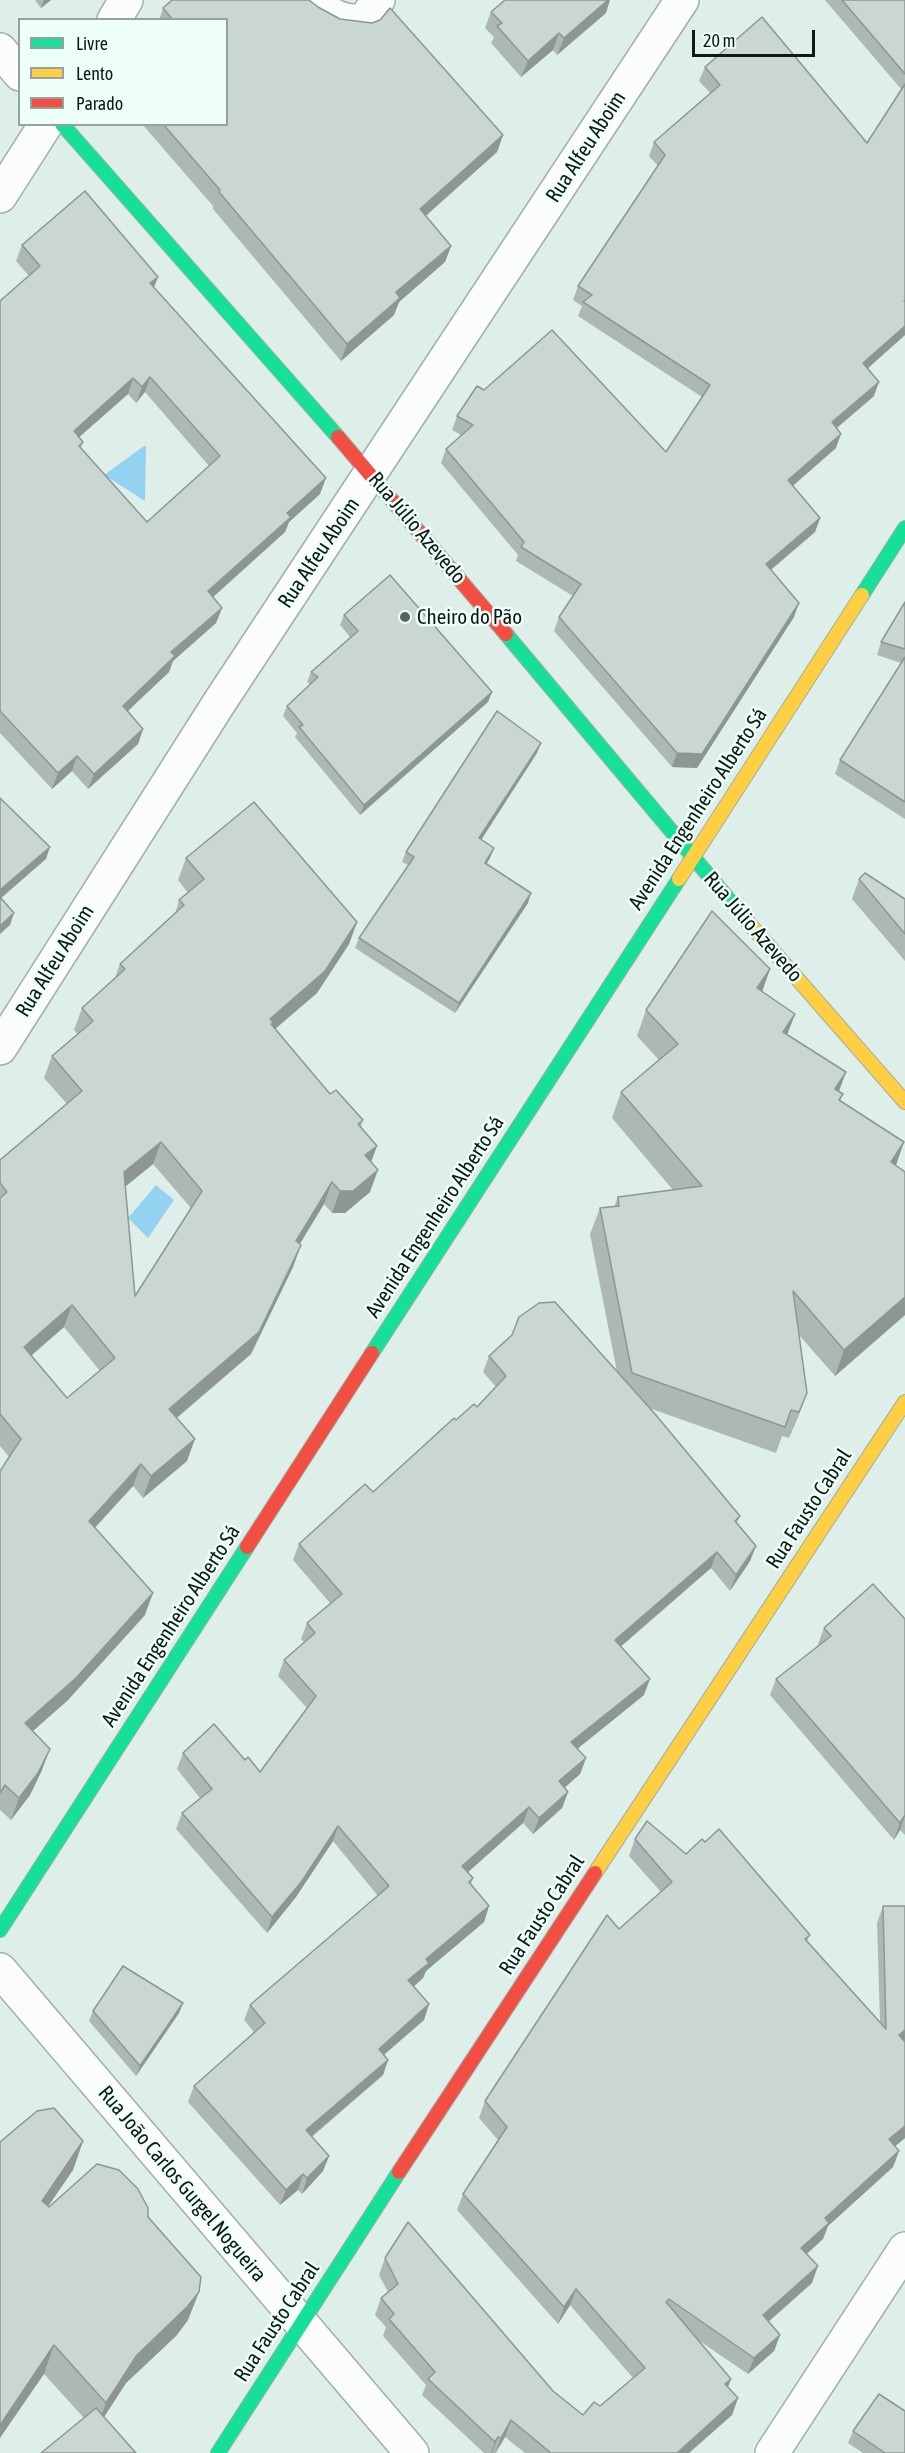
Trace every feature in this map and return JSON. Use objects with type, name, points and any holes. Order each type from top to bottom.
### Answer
[{"type":"street","points":[[115,18],[126,0]]},
{"type":"street","points":[[309,0],[337,19],[351,22],[364,21],[378,0]]},
{"type":"street","name":"Rua Alfeu Aboim","points":[[0,1048],[221,700],[682,0]]},
{"type":"street","points":[[0,50],[18,72]]},
{"type":"street","points":[[0,196],[45,126]]},
{"type":"street","name":"Rua Júlio Azevedo","points":[[64,126],[371,474],[692,857],[905,1102]]},
{"type":"street","name":"Avenida Engenheiro Alberto Sá","points":[[0,1930],[905,528]]},
{"type":"street","name":"Rua Fausto Cabral","points":[[218,2453],[300,2324],[905,1402]]},
{"type":"street","name":"Rua João Carlos Gurgel Nogueira","points":[[0,1970],[412,2453]]},
{"type":"street","points":[[772,2453],[905,2248]]},
{"type":"water","points":[[146,446],[145,501],[104,475]]},
{"type":"water","points":[[156,1185],[174,1200],[148,1238],[128,1218]]},
{"type":"building","points":[[172,0],[309,0],[340,19],[372,23],[380,20],[390,8],[503,135],[420,209],[451,246],[396,292],[400,298],[347,344],[165,126],[228,126],[228,18],[171,18],[163,8]]},
{"type":"building","points":[[505,0],[608,0],[564,38],[559,33],[528,61],[497,26],[502,23],[491,12]]},
{"type":"building","points":[[842,0],[905,0],[905,74]]},
{"type":"building","points":[[762,17],[867,143],[905,84],[905,326],[863,363],[879,382],[832,422],[841,434],[788,480],[820,518],[766,564],[799,603],[702,754],[677,753],[559,617],[581,584],[521,547],[524,542],[446,449],[473,425],[457,416],[477,386],[484,390],[552,330],[666,452],[710,385],[583,302],[592,295],[578,286],[665,155],[654,142],[720,85],[705,67]]},
{"type":"building","points":[[85,191],[158,277],[150,283],[326,478],[287,513],[291,517],[208,591],[222,608],[171,652],[175,656],[123,706],[143,729],[94,774],[77,756],[58,773],[0,711],[0,301],[40,266],[22,245]],"holes":[[[150,377],[220,456],[147,522],[79,446],[83,442],[74,431],[133,378],[142,387]]]},
{"type":"building","points":[[390,575],[492,692],[364,805],[299,727],[303,725],[287,706],[318,677],[311,672],[358,631],[344,615]]},
{"type":"building","points":[[905,602],[905,649],[881,642]]},
{"type":"building","points":[[905,657],[905,802],[840,760]]},
{"type":"building","points":[[497,711],[541,743],[479,838],[494,848],[485,863],[531,893],[459,1003],[359,938],[414,857],[406,852]]},
{"type":"building","points":[[0,798],[50,847],[0,890]]},
{"type":"building","points":[[254,802],[357,922],[325,971],[270,1019],[273,1022],[271,1024],[330,1094],[336,1090],[363,1120],[358,1124],[377,1146],[365,1155],[378,1170],[353,1191],[340,1191],[332,1182],[296,1241],[301,1245],[259,1332],[169,1409],[195,1439],[151,1476],[141,1464],[89,1521],[153,1593],[76,1678],[25,1723],[50,1749],[38,1773],[19,1798],[5,1785],[0,1793],[0,1471],[21,1439],[0,1414],[0,1198],[7,1192],[0,1183],[0,1160],[82,1091],[52,1056],[93,1021],[82,1008],[125,969],[120,964],[184,905],[179,900],[204,879],[186,858]],"holes":[[[161,1142],[202,1191],[135,1296],[124,1172]],[[72,1305],[115,1358],[67,1398],[24,1347]]]},
{"type":"building","points":[[865,873],[905,899],[905,934],[859,879]]},
{"type":"building","points":[[0,897],[14,913],[0,926]]},
{"type":"building","points":[[712,911],[770,969],[757,988],[795,1014],[783,1032],[846,1072],[835,1089],[843,1094],[839,1100],[904,1142],[891,1162],[905,1172],[905,1297],[844,1350],[793,1291],[807,1393],[799,1412],[791,1410],[785,1427],[632,1373],[600,1208],[619,1206],[618,1197],[702,1186],[621,1092],[678,1044],[646,1010]]},
{"type":"building","points":[[555,1302],[655,1414],[740,1516],[735,1521],[756,1546],[736,1575],[717,1552],[615,1640],[650,1679],[571,1742],[586,1758],[559,1781],[568,1792],[539,1818],[529,1807],[462,1866],[473,1878],[469,1882],[489,1906],[426,1959],[429,1963],[408,1980],[429,2004],[379,2049],[388,2060],[306,2130],[329,2156],[307,2178],[303,2174],[286,2190],[194,2086],[265,2023],[250,2005],[389,1886],[338,1826],[302,1881],[272,1917],[182,1813],[212,1789],[183,1753],[214,1724],[245,1760],[248,1757],[260,1772],[316,1696],[284,1660],[315,1633],[307,1623],[342,1594],[299,1544],[365,1484],[373,1492],[454,1418],[456,1420],[474,1404],[477,1407],[506,1376],[489,1356],[512,1335],[519,1317],[539,1303]]},
{"type":"building","points":[[873,1584],[905,1619],[905,1815],[900,1823],[776,1679],[831,1636],[824,1628]]},
{"type":"building","points":[[647,1821],[686,1854],[702,1839],[705,1842],[719,1829],[810,1935],[805,1939],[886,2029],[883,1906],[905,1906],[905,2030],[899,2035],[905,2042],[905,2126],[889,2139],[899,2151],[825,2218],[829,2223],[801,2248],[818,2266],[763,2315],[780,2335],[754,2358],[669,2299],[666,2302],[731,2379],[725,2384],[738,2398],[677,2453],[551,2453],[511,2420],[501,2438],[498,2437],[495,2442],[428,2379],[435,2372],[389,2319],[394,2314],[381,2298],[398,2284],[385,2258],[408,2222],[553,2391],[583,2415],[594,2402],[600,2406],[645,2368],[576,2289],[564,2307],[463,2194],[507,2127],[485,2101],[607,1915],[619,1929],[672,1882],[635,1839]]},
{"type":"building","points":[[123,1966],[183,2003],[140,2066],[93,2011]]},
{"type":"building","points":[[54,2108],[83,2141],[42,2201],[49,2207],[97,2164],[119,2170],[138,2189],[148,2208],[148,2217],[201,2277],[199,2292],[187,2307],[137,2355],[106,2403],[54,2345],[0,2425],[0,2142],[37,2111]]},
{"type":"building","points":[[879,2394],[905,2411],[905,2453],[885,2453],[853,2431]]},
{"type":"building","points":[[96,2408],[136,2453],[41,2453]]},
{"type":"traffic: fast","points":[[64,126],[338,437]]},
{"type":"traffic: fast","points":[[862,595],[905,528]]},
{"type":"traffic: fast","points":[[506,634],[746,920]]},
{"type":"traffic: fast","points":[[372,1353],[679,879]]},
{"type":"traffic: fast","points":[[0,1930],[247,1547]]},
{"type":"traffic: fast","points":[[218,2453],[399,2172]]},
{"type":"traffic: slow","points":[[679,879],[862,595]]},
{"type":"traffic: slow","points":[[746,920],[905,1102]]},
{"type":"traffic: slow","points":[[595,1873],[905,1402]]},
{"type":"traffic: jam","points":[[338,437],[506,634]]},
{"type":"traffic: jam","points":[[247,1547],[372,1353]]},
{"type":"traffic: jam","points":[[399,2172],[595,1873]]},
{"type":"place","name":"Cheiro do Pão","points":[[405,617]]}]
